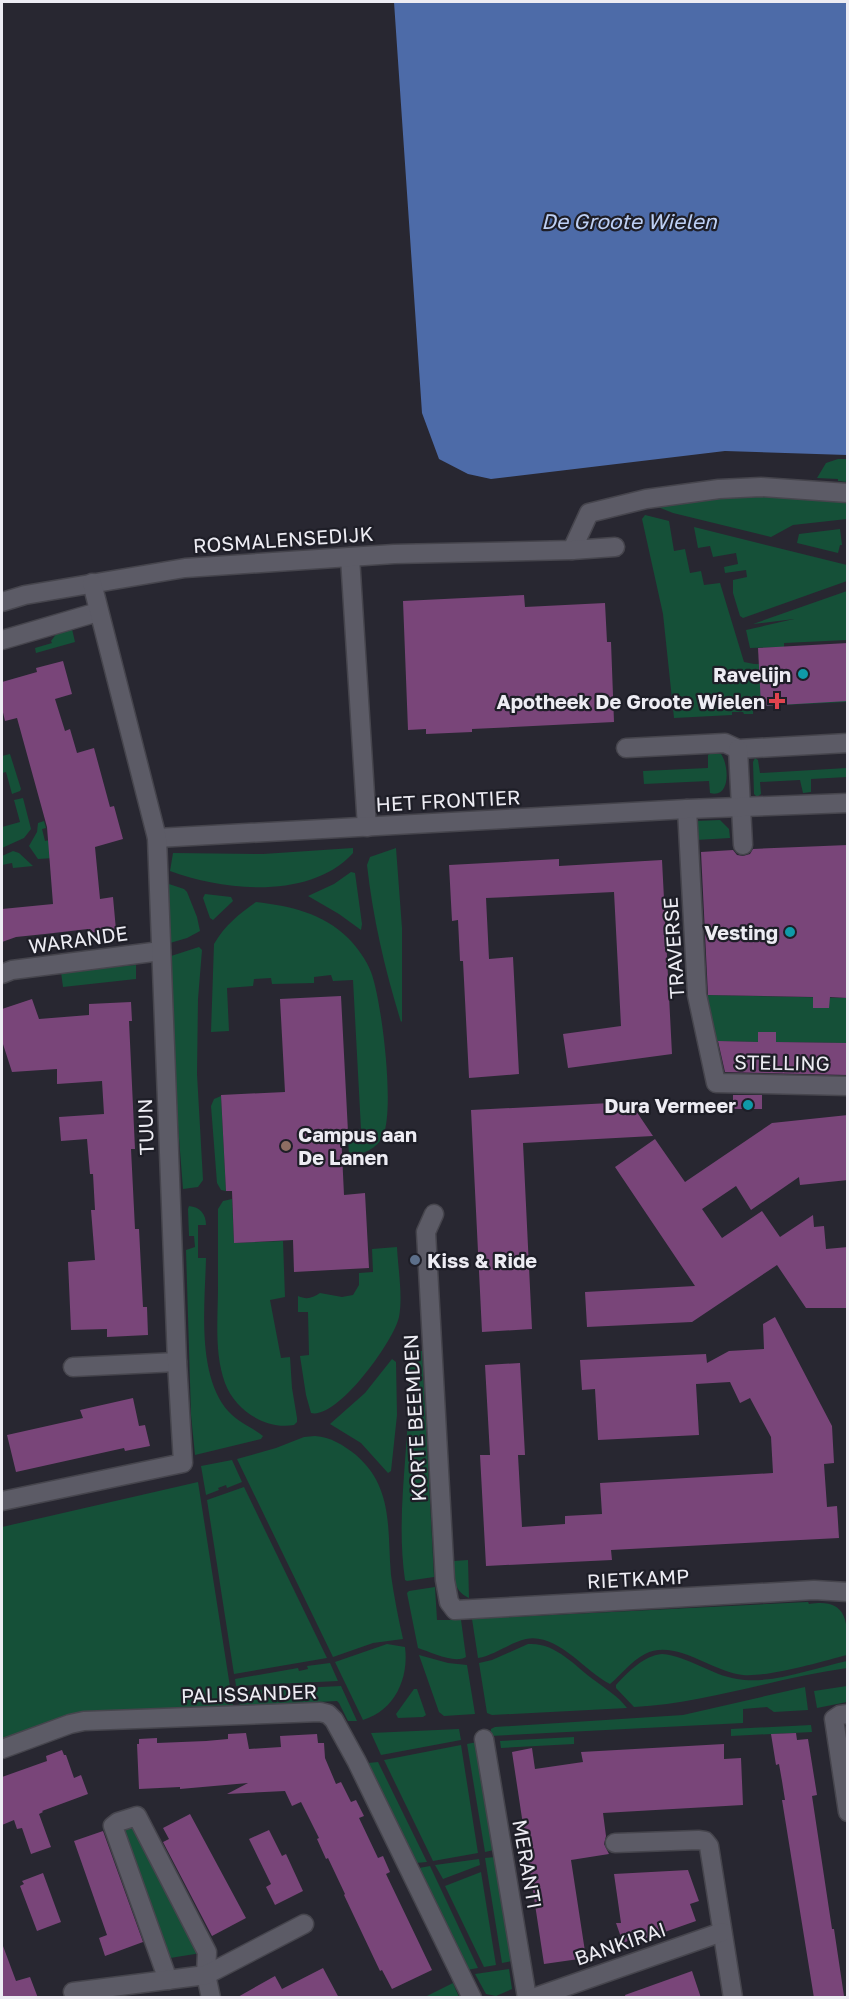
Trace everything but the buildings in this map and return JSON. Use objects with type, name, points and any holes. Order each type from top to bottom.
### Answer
[{"type":"street","points":[[572,550],[589,513],[646,499],[719,489],[761,487],[848,493]]},
{"type":"street","name":"ROSMALENSEDIJK","points":[[2,602],[24,595],[185,568],[394,554],[615,547]]},
{"type":"street","points":[[350,557],[367,827]]},
{"type":"street","name":"TUUN","points":[[2,1501],[183,1463],[157,838],[92,584]]},
{"type":"street","points":[[2,640],[98,612]]},
{"type":"street","points":[[626,748],[725,743],[738,749],[848,742]]},
{"type":"street","points":[[738,749],[743,845]]},
{"type":"street","name":"HET FRONTIER","points":[[157,838],[687,809],[848,803]]},
{"type":"street","name":"TRAVERSE","points":[[687,809],[697,994],[716,1083]]},
{"type":"street","name":"WARANDE","points":[[2,974],[12,970],[161,951]]},
{"type":"street","name":"STELLING","points":[[716,1083],[848,1086]]},
{"type":"street","name":"KORTE BEEMDEN","points":[[434,1214],[426,1232],[445,1580],[448,1602],[455,1610],[464,1610]]},
{"type":"street","points":[[73,1367],[177,1362]]},
{"type":"street","name":"RIETKAMP","points":[[464,1610],[814,1590],[848,1592]]},
{"type":"street","name":"PALISSANDER","points":[[2,1749],[84,1721],[320,1712],[328,1714],[334,1720],[357,1762],[472,1998]]},
{"type":"street","points":[[848,1714],[834,1719],[848,1812]]},
{"type":"street","name":"MERANTI","points":[[484,1738],[527,1998]]},
{"type":"street","points":[[168,1980],[113,1826],[137,1816],[207,1952],[206,1975],[211,1998]]},
{"type":"street","points":[[615,1843],[705,1841],[709,1846],[733,1998]]},
{"type":"street","points":[[73,1992],[206,1975],[304,1924]]},
{"type":"street","name":"BANKIRAI","points":[[533,1998],[722,1932]]},
{"type":"green space","points":[[847,459],[847,482],[817,478],[826,463]]},
{"type":"green space","points":[[755,493],[847,499],[847,519],[793,525],[771,537],[673,513],[658,507],[658,503]]},
{"type":"green space","points":[[645,515],[669,521],[674,551],[685,549],[690,573],[701,571],[704,585],[720,583],[744,662],[847,666],[847,702],[760,706],[738,701],[753,710],[753,714],[732,712],[732,715],[674,718],[663,614],[642,519]]},
{"type":"green space","points":[[694,527],[847,565],[847,581],[743,618],[740,616],[733,593],[733,580],[747,577],[746,570],[725,573],[724,567],[738,564],[736,553],[713,557],[710,546],[698,548]]},
{"type":"green space","points":[[840,529],[842,545],[838,553],[797,543],[799,534]]},
{"type":"green space","points":[[847,591],[847,640],[784,643],[784,647],[750,648],[746,630],[794,619],[753,624]]},
{"type":"green space","points":[[72,629],[75,642],[36,653],[35,648],[52,643],[57,633]]},
{"type":"green space","points":[[10,754],[21,789],[12,794],[6,772],[2,773],[2,756]]},
{"type":"green space","points":[[721,754],[724,759],[727,773],[722,791],[710,793],[709,781],[644,784],[643,771],[708,768],[708,755]]},
{"type":"green space","points":[[755,758],[758,760],[760,773],[847,768],[847,777],[811,779],[811,792],[803,793],[800,780],[760,782],[761,794],[757,797],[754,794],[753,762]]},
{"type":"green space","points":[[23,798],[31,829],[24,838],[2,848],[2,827],[20,822],[14,800]]},
{"type":"green space","points":[[720,820],[729,829],[730,838],[696,840],[695,821]]},
{"type":"green space","points":[[44,821],[46,828],[42,829],[45,841],[50,840],[54,858],[38,859],[29,846],[37,832],[38,823]]},
{"type":"green space","points":[[353,848],[353,853],[335,868],[291,885],[240,886],[191,878],[170,871],[173,853],[263,854]]},
{"type":"green space","points":[[396,848],[402,928],[401,1022],[380,944],[367,865],[370,857]]},
{"type":"green space","points":[[13,851],[19,853],[33,866],[13,868],[12,863],[2,865],[2,856]]},
{"type":"green space","points":[[351,872],[355,873],[361,930],[308,896],[334,884]]},
{"type":"green space","points":[[166,883],[187,892],[200,931],[170,943]]},
{"type":"green space","points":[[205,894],[231,897],[233,901],[213,920],[210,918],[203,898]]},
{"type":"green space","points":[[256,902],[305,912],[328,922],[351,942],[369,968],[375,986],[383,1030],[388,1103],[383,1136],[369,1150],[349,1155],[348,1137],[352,1131],[361,1129],[353,980],[333,981],[331,975],[314,977],[314,983],[272,984],[271,978],[254,979],[253,986],[227,988],[229,1031],[211,1032],[214,944],[233,920]]},
{"type":"green space","points":[[199,947],[202,950],[198,999],[197,1074],[203,1180],[198,1187],[183,1189],[175,1087],[171,956]]},
{"type":"green space","points":[[136,965],[136,979],[63,987],[61,972]]},
{"type":"green space","points":[[706,995],[847,998],[847,1043],[776,1042],[776,1032],[758,1042],[715,1041]]},
{"type":"green space","points":[[221,1096],[226,1191],[221,1190],[217,1183],[211,1106],[214,1099]]},
{"type":"green space","points":[[232,1199],[234,1243],[283,1241],[285,1297],[270,1300],[281,1358],[290,1357],[297,1418],[294,1425],[272,1424],[252,1416],[236,1402],[225,1383],[219,1360],[217,1335],[218,1209],[223,1201]]},
{"type":"green space","points":[[189,1206],[204,1214],[206,1221],[206,1225],[198,1225],[198,1258],[206,1258],[204,1317],[207,1360],[211,1379],[218,1397],[229,1412],[263,1436],[261,1439],[195,1455],[191,1415],[186,1250],[195,1247],[194,1236],[189,1236]]},
{"type":"green space","points":[[397,1247],[401,1301],[395,1328],[376,1360],[349,1392],[322,1412],[311,1413],[300,1356],[309,1355],[308,1312],[298,1312],[298,1296],[309,1298],[320,1293],[342,1297],[353,1295],[359,1285],[359,1273],[373,1272],[372,1249]]},
{"type":"green space","points":[[410,1350],[422,1351],[434,1577],[407,1581],[405,1580],[402,1552],[402,1523],[409,1409],[408,1352]]},
{"type":"green space","points":[[392,1359],[396,1362],[397,1415],[391,1471],[388,1473],[361,1443],[330,1424],[365,1393]]},
{"type":"green space","points":[[315,1436],[332,1440],[351,1451],[377,1481],[386,1510],[391,1575],[403,1639],[373,1643],[333,1657],[237,1459],[304,1437]]},
{"type":"green space","points":[[232,1460],[242,1482],[227,1488],[226,1485],[206,1495],[201,1466]]},
{"type":"green space","points":[[198,1482],[233,1706],[77,1714],[2,1741],[2,1527]]},
{"type":"green space","points":[[244,1487],[327,1658],[234,1674],[207,1500]]},
{"type":"green space","points":[[468,1560],[469,1598],[457,1587],[454,1573],[454,1561]]},
{"type":"green space","points":[[435,1587],[437,1620],[461,1620],[466,1657],[449,1658],[418,1648],[407,1593]]},
{"type":"green space","points":[[808,1602],[809,1604],[832,1605],[839,1609],[846,1623],[847,1655],[781,1671],[743,1675],[731,1673],[681,1653],[657,1650],[635,1660],[610,1684],[560,1647],[538,1639],[526,1639],[478,1658],[472,1619]]},
{"type":"green space","points":[[387,1644],[405,1647],[406,1659],[402,1681],[398,1691],[384,1709],[363,1720],[335,1662]]},
{"type":"green space","points":[[528,1644],[547,1647],[564,1656],[616,1696],[627,1708],[492,1715],[487,1713],[479,1663],[492,1660]]},
{"type":"green space","points":[[662,1654],[681,1658],[727,1677],[750,1680],[778,1678],[847,1661],[847,1668],[688,1701],[634,1707],[616,1688],[616,1685],[642,1661]]},
{"type":"green space","points":[[419,1655],[448,1663],[467,1665],[475,1714],[444,1716],[439,1712]]},
{"type":"green space","points":[[330,1663],[338,1681],[236,1686],[235,1679],[298,1668],[299,1671],[308,1669],[307,1666]]},
{"type":"green space","points":[[341,1686],[357,1721],[348,1721],[337,1701],[240,1706],[237,1691]]},
{"type":"green space","points":[[847,1686],[847,1702],[817,1708],[814,1691]]},
{"type":"green space","points":[[805,1687],[808,1710],[774,1712],[767,1707],[743,1709],[743,1723],[490,1736],[491,1729],[495,1727],[683,1715]]},
{"type":"green space","points":[[414,1689],[417,1689],[426,1715],[398,1718],[396,1714]]},
{"type":"green space","points":[[811,1725],[812,1732],[731,1736],[731,1729]]},
{"type":"green space","points":[[459,1729],[461,1740],[381,1755],[371,1733]]},
{"type":"green space","points":[[574,1737],[574,1744],[501,1748],[500,1741]]},
{"type":"green space","points":[[477,1742],[494,1850],[485,1852],[467,1744]]},
{"type":"green space","points":[[461,1745],[478,1853],[433,1861],[384,1760]]},
{"type":"green space","points":[[378,1762],[427,1862],[416,1863],[368,1763]]},
{"type":"green space","points":[[134,1820],[201,1953],[164,1959],[118,1826]]},
{"type":"green space","points":[[495,1857],[512,1961],[502,1963],[485,1858]]},
{"type":"green space","points":[[479,1859],[480,1865],[443,1879],[435,1865]]},
{"type":"green space","points":[[430,1866],[478,1968],[467,1970],[419,1868]]},
{"type":"green space","points":[[481,1872],[496,1965],[484,1967],[445,1886]]},
{"type":"green space","points":[[509,1969],[512,1989],[496,1996],[486,1994],[475,1974]]},
{"type":"green space","points":[[453,1983],[459,1997],[425,1997]]},
{"type":"water","name":"De Groote Wielen","points":[[394,2],[847,2],[847,455],[725,451],[491,479],[468,474],[439,459],[422,413]]},
{"type":"place","name":"Ravelijn","points":[[803,674]]},
{"type":"place","name":"Apotheek De Groote Wielen","points":[[777,701]]},
{"type":"place","name":"Vesting","points":[[790,932]]},
{"type":"place","name":"Dura Vermeer","points":[[748,1105]]},
{"type":"place","name":"Campus aan De Lanen","points":[[286,1146]]},
{"type":"place","name":"Kiss & Ride","points":[[415,1260]]}]
